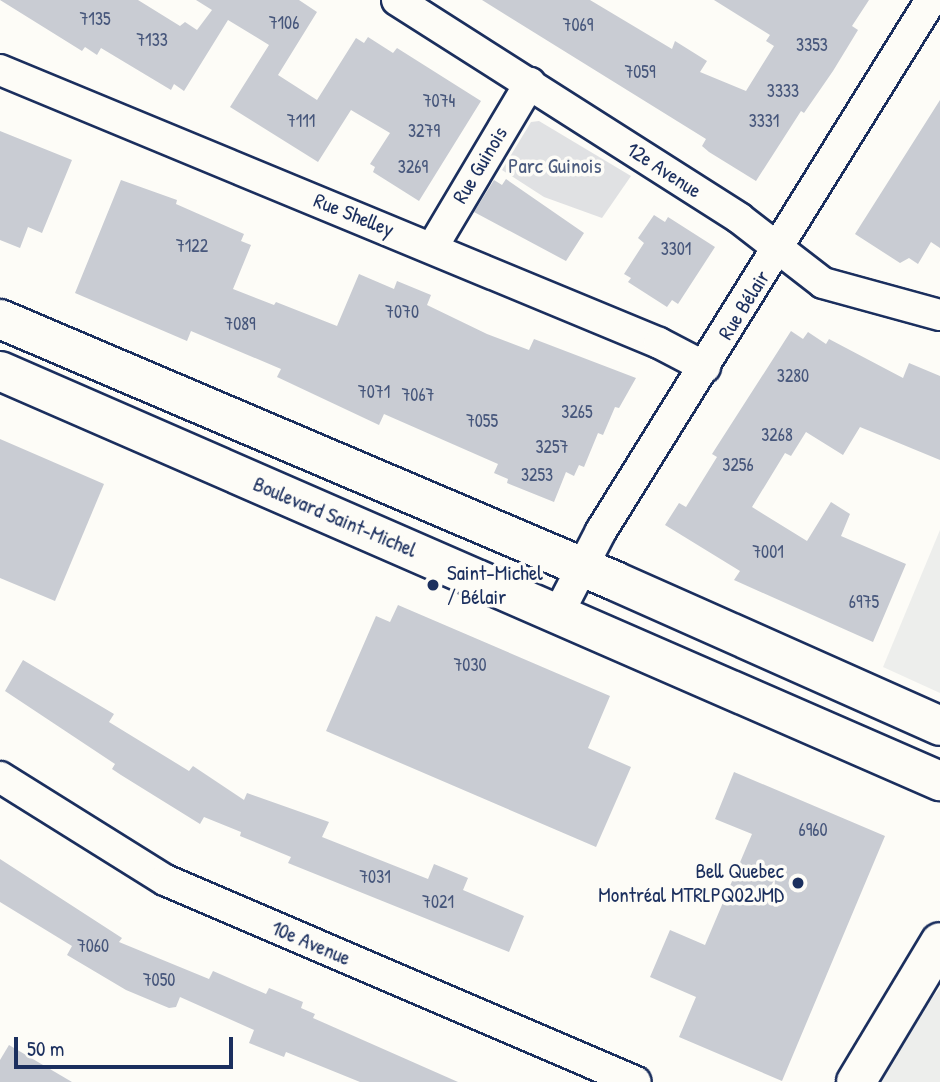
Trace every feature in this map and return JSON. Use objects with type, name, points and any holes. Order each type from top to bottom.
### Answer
[{"type":"main road","points":[[0,319],[582,568],[940,726]]},
{"type":"main road","name":"Boulevard Saint-Michel","points":[[0,371],[559,612],[940,781]]},
{"type":"main road","points":[[856,1082],[940,942]]},
{"type":"street","name":"12e Avenue","points":[[397,0],[530,83],[780,248],[822,284],[940,315]]},
{"type":"street","name":"Rue Bélair","points":[[559,612],[582,568],[931,0]]},
{"type":"street","name":"Rue Shelley","points":[[0,70],[659,343],[705,367]]},
{"type":"street","name":"Rue Guinois","points":[[432,248],[530,83]]},
{"type":"street","name":"10e Avenue","points":[[0,777],[164,880],[636,1082]]},
{"type":"shaded area","points":[[940,530],[940,693],[883,667]]},
{"type":"shaded area","points":[[940,988],[940,1082],[866,1082]]},
{"type":"green space","name":"Parc Guinois","points":[[539,121],[631,176],[602,218],[544,197],[502,170],[531,122]]},
{"type":"building","points":[[0,0],[138,0],[180,26],[185,22],[197,30],[212,10],[196,0],[299,0],[317,12],[278,75],[317,100],[356,38],[364,43],[368,37],[393,53],[397,48],[481,101],[419,201],[373,172],[375,167],[370,164],[390,133],[351,110],[318,162],[230,107],[269,45],[228,20],[184,91],[174,84],[171,90],[101,48],[97,55],[85,47],[82,51]]},
{"type":"building","points":[[482,0],[590,0],[672,49],[675,41],[707,61],[700,72],[746,91],[774,46],[766,41],[770,35],[714,0],[869,0],[852,26],[858,30],[833,71],[804,113],[801,111],[756,181],[709,152],[702,146],[706,139]]},
{"type":"building","points":[[940,100],[940,248],[931,242],[918,264],[909,258],[900,263],[855,234]]},
{"type":"building","points":[[0,131],[72,160],[42,233],[28,227],[20,248],[0,240]]},
{"type":"building","points":[[506,179],[584,233],[566,261],[474,212],[494,180],[502,185]]},
{"type":"building","points":[[121,180],[177,200],[176,204],[244,234],[241,241],[251,245],[233,289],[274,305],[276,302],[337,326],[359,274],[394,289],[397,281],[431,295],[427,305],[487,334],[529,350],[534,339],[636,378],[619,408],[615,407],[603,435],[598,433],[584,467],[579,465],[574,476],[566,472],[554,502],[507,483],[508,479],[494,473],[498,464],[384,414],[379,425],[277,377],[281,369],[191,331],[187,341],[75,293]]},
{"type":"building","points":[[654,215],[665,222],[668,217],[715,247],[678,304],[672,300],[667,307],[628,282],[631,278],[624,274],[644,243],[638,238]]},
{"type":"building","points":[[791,331],[803,339],[808,332],[826,344],[829,339],[903,378],[909,363],[940,376],[940,460],[860,427],[843,455],[806,432],[791,456],[785,453],[752,507],[807,541],[831,502],[850,514],[841,536],[906,564],[873,642],[734,580],[740,571],[665,525],[679,503],[686,507],[717,457],[712,454]]},
{"type":"building","points":[[0,439],[104,484],[55,601],[0,578]]},
{"type":"building","points":[[398,605],[610,696],[588,748],[631,767],[596,847],[326,731],[376,616],[390,622]]},
{"type":"building","points":[[23,660],[114,714],[109,722],[189,771],[193,766],[244,800],[247,793],[329,822],[322,837],[428,879],[434,864],[468,878],[463,890],[524,916],[509,952],[288,863],[291,857],[240,836],[241,832],[204,817],[200,824],[112,769],[115,764],[5,691]]},
{"type":"building","name":"Bell Quebec Montréal MTRLPQ02JMD","points":[[734,772],[885,836],[782,1081],[679,1037],[696,997],[650,977],[670,930],[705,945],[752,834],[715,819]]},
{"type":"building","points":[[0,859],[122,938],[119,942],[209,979],[213,971],[266,994],[269,988],[303,1002],[301,1008],[315,1014],[313,1018],[458,1082],[360,1082],[286,1052],[284,1057],[249,1043],[254,1030],[180,997],[176,1007],[169,1008],[126,990],[67,955],[72,946],[0,902]]},
{"type":"building","points":[[9,1045],[72,1082],[0,1082],[0,1060]]},
{"type":"place","name":"Saint-Michel / Bélair","points":[[433,585]]},
{"type":"place","name":"Bell Quebec Montréal MTRLPQ02JMD","points":[[798,883]]}]
